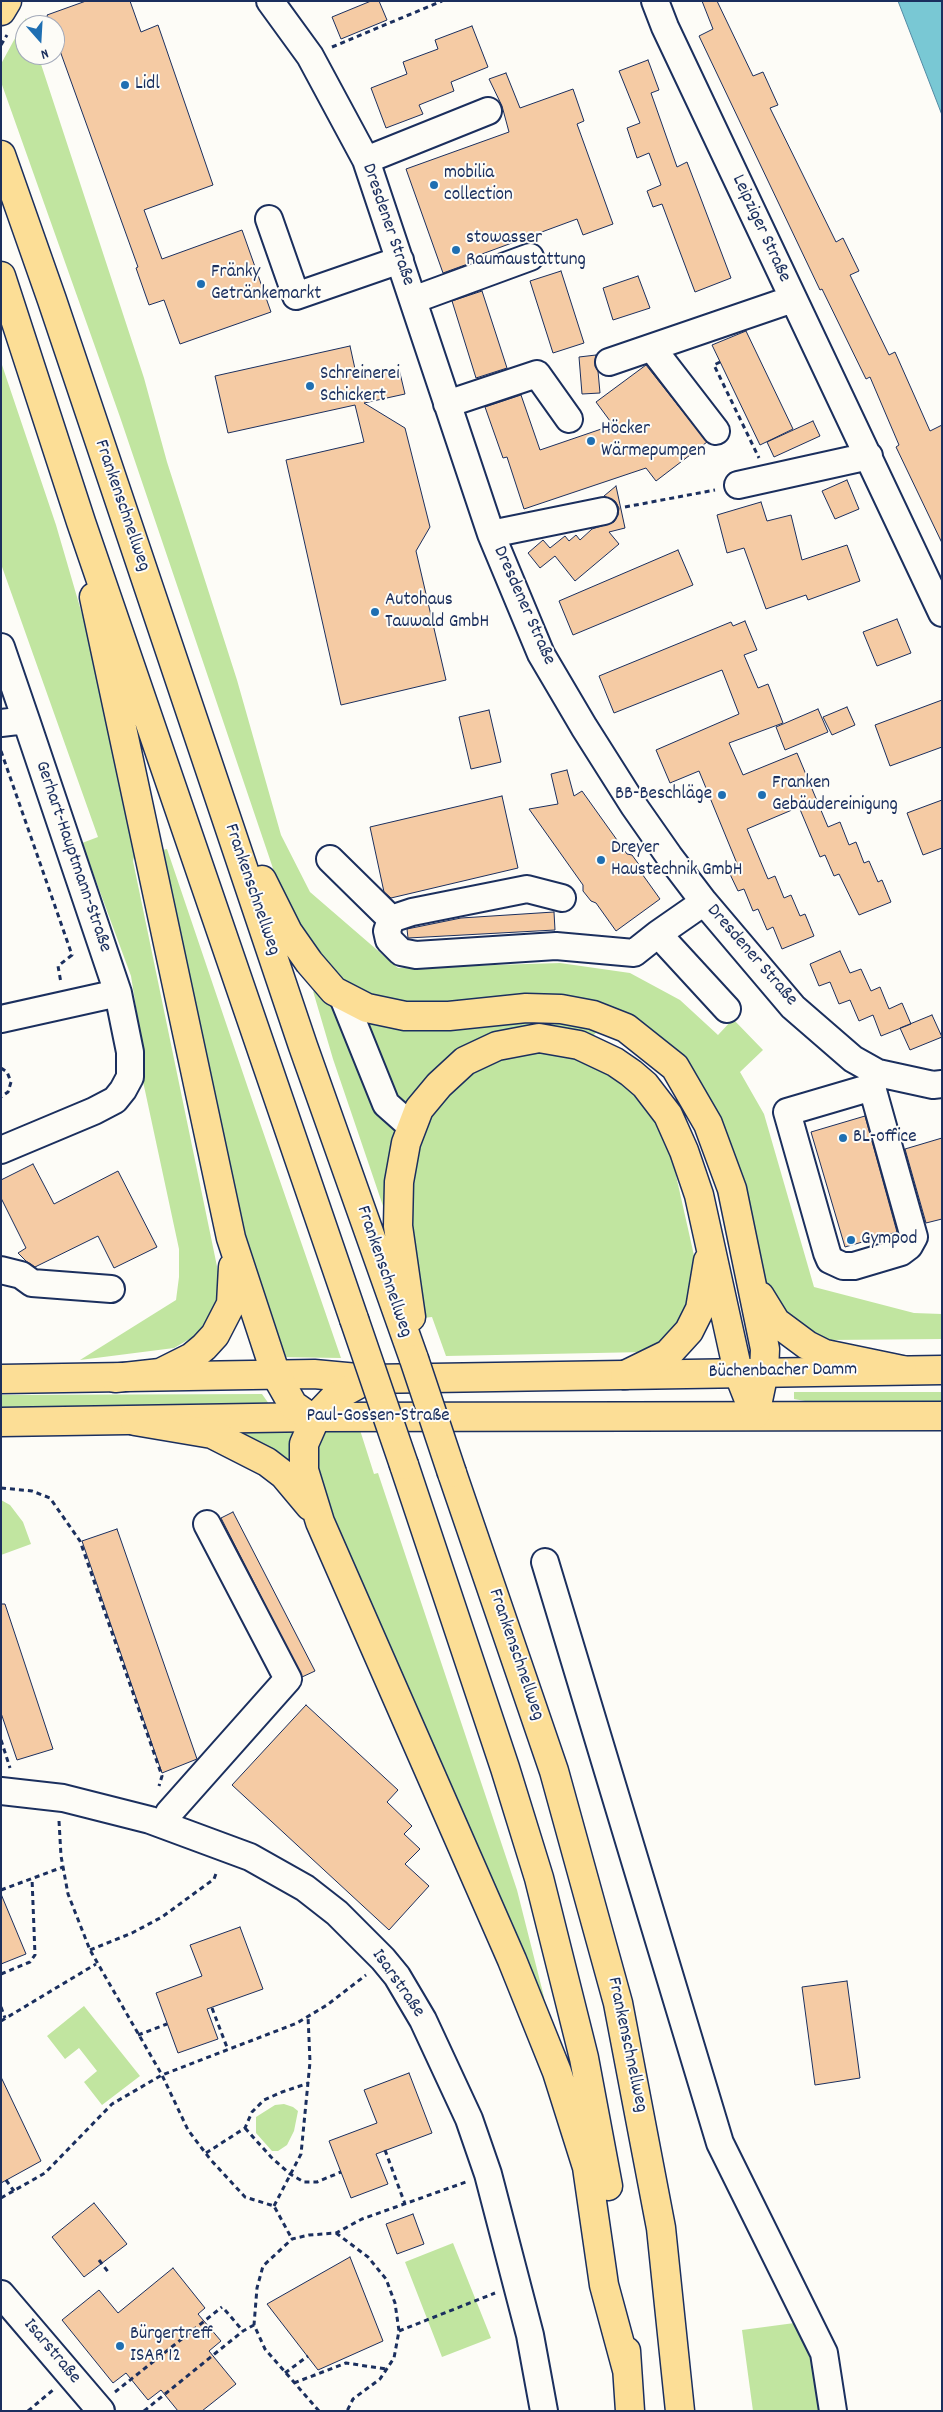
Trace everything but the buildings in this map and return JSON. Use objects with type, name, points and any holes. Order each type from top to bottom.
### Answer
[{"type":"main road","points":[[1,11],[7,1]]},
{"type":"main road","name":"Frankenschnellweg","points":[[1,155],[303,1046],[414,1359],[554,1771],[618,2003],[660,2228],[680,2411]]},
{"type":"main road","points":[[1,276],[81,522],[404,1465],[505,1768],[539,1878],[568,1987],[602,2149],[621,2268],[630,2411]]},
{"type":"main road","points":[[81,522],[101,636],[231,1238],[276,1375],[293,1405],[313,1417]]},
{"type":"main road","points":[[219,796],[288,932],[309,962],[334,991],[367,1008],[405,1016],[449,1016],[526,1008],[561,1009],[593,1015],[626,1028],[675,1067],[708,1124],[732,1189],[764,1342],[751,1372]]},
{"type":"main road","points":[[414,1359],[410,1296],[398,1226],[399,1182],[406,1143],[419,1109],[439,1085],[466,1061],[497,1046],[539,1038],[580,1045],[615,1062],[644,1085],[668,1115],[697,1187],[710,1245],[751,1372],[755,1415],[942,1416]]},
{"type":"main road","points":[[115,1378],[160,1373],[192,1357],[215,1335],[231,1304],[234,1273],[231,1238]]},
{"type":"main road","points":[[625,1375],[668,1354],[690,1331],[700,1309],[710,1245]]},
{"type":"main road","points":[[753,1284],[776,1322],[807,1345],[825,1354],[902,1370]]},
{"type":"main road","name":"Büchenbacher Damm","points":[[625,1375],[942,1370]]},
{"type":"main road","name":"Paul-Gossen-Straße","points":[[1,1379],[314,1374],[368,1379],[625,1375]]},
{"type":"main road","points":[[368,1379],[335,1397],[313,1417],[302,1456],[304,1470],[320,1522],[512,1960],[557,2072],[587,2167],[604,2284],[627,2370]]},
{"type":"main road","name":"Paul-Gossen-Straße","points":[[1,1422],[313,1417],[755,1415]]},
{"type":"main road","points":[[135,1421],[212,1434],[267,1462],[298,1490],[320,1522]]},
{"type":"street","name":"Dresdener Straße","points":[[270,1],[310,56],[366,160],[491,534],[541,654],[634,806],[704,902],[793,1007],[875,1080],[942,1084]]},
{"type":"street","name":"Leipziger Straße","points":[[656,1],[665,27],[942,613]]},
{"type":"street","points":[[366,160],[488,111]]},
{"type":"street","points":[[269,219],[296,296],[400,260]]},
{"type":"street","points":[[413,300],[530,257]]},
{"type":"street","points":[[609,362],[793,299]]},
{"type":"street","points":[[652,348],[716,431]]},
{"type":"street","points":[[447,404],[537,374],[569,419]]},
{"type":"street","points":[[738,485],[869,456]]},
{"type":"street","points":[[491,534],[604,511]]},
{"type":"street","name":"Gerhart-Hauptmann-Straße","points":[[1,647],[14,722],[118,994],[130,1052],[130,1077],[115,1100],[94,1111],[1,1150]]},
{"type":"street","points":[[330,858],[391,919]]},
{"type":"street","points":[[391,919],[412,912],[527,889],[562,898]]},
{"type":"street","points":[[391,919],[387,931],[389,940],[401,952],[416,955],[556,946],[634,953],[704,902]]},
{"type":"street","points":[[658,934],[727,1009]]},
{"type":"street","points":[[1,1019],[118,994]]},
{"type":"street","points":[[342,995],[386,1104],[412,1127]]},
{"type":"street","points":[[875,1080],[914,1237],[909,1246],[901,1252],[854,1266],[844,1266],[830,1260],[787,1112],[875,1080]]},
{"type":"street","points":[[2,1263],[32,1282],[111,1288]]},
{"type":"street","points":[[157,1822],[169,1813],[288,1679],[207,1524]]},
{"type":"street","points":[[545,1562],[720,2143],[824,2353],[834,2411]]},
{"type":"street","name":"Isarstraße","points":[[1,1791],[63,1798],[157,1822],[250,1856],[305,1888],[344,1919],[383,1959],[397,1976],[423,2020],[469,2119],[488,2174],[517,2284],[530,2335],[544,2411]]},
{"type":"street","name":"Isarstraße","points":[[1,2294],[99,2408]]},
{"type":"path","points":[[310,56],[442,1]]},
{"type":"path","points":[[720,362],[714,365],[769,478]]},
{"type":"path","points":[[604,511],[738,485]]},
{"type":"path","points":[[1,751],[72,954],[58,966],[65,1006]]},
{"type":"path","points":[[1,1068],[7,1072],[11,1082],[8,1092],[1,1098]]},
{"type":"path","points":[[1,1488],[32,1491],[50,1498],[80,1541],[162,1776],[157,1822]]},
{"type":"path","points":[[63,1798],[59,1821],[63,1867],[68,1894],[96,1964],[162,2075],[188,2130],[245,2197],[274,2206],[292,2240]]},
{"type":"path","points":[[90,1950],[132,1933],[162,1918],[194,1894],[214,1878],[226,1847]]},
{"type":"path","points":[[1,1890],[63,1867]]},
{"type":"path","points":[[1,1974],[30,1962],[35,1955],[32,1878]]},
{"type":"path","points":[[1,2198],[45,2172],[112,2104],[162,2075],[228,2050],[308,2016],[327,2005],[383,1959]]},
{"type":"path","points":[[1,2021],[96,1964]]},
{"type":"path","points":[[1,2007],[5,2018]]},
{"type":"path","points":[[212,2008],[228,2050]]},
{"type":"path","points":[[274,2206],[301,2154],[310,2062],[308,2016]]},
{"type":"path","points":[[138,2035],[167,2024]]},
{"type":"path","points":[[206,2153],[245,2128],[252,2112],[264,2100],[308,2083]]},
{"type":"path","points":[[245,2128],[290,2174],[304,2182],[311,2183],[341,2172]]},
{"type":"path","points":[[385,2150],[405,2204]]},
{"type":"path","points":[[319,2411],[265,2349],[254,2325],[257,2288],[263,2266],[292,2240],[309,2235],[336,2233],[362,2219],[488,2174]]},
{"type":"path","points":[[6,2180],[14,2191]]},
{"type":"path","points":[[336,2233],[368,2257],[386,2279],[396,2303],[399,2331],[394,2358],[380,2379],[354,2399],[347,2411]]},
{"type":"path","points":[[99,2260],[109,2273]]},
{"type":"path","points":[[399,2331],[517,2284]]},
{"type":"path","points":[[99,2408],[223,2308],[243,2331]]},
{"type":"path","points":[[144,2411],[243,2331],[254,2325]]},
{"type":"path","points":[[285,2374],[308,2356]]},
{"type":"path","points":[[294,2383],[346,2363],[386,2369]]},
{"type":"path","points":[[28,2411],[71,2376]]},
{"type":"green space","points":[[15,38],[15,65],[41,65],[144,378],[167,462],[237,680],[281,835],[310,892],[398,968],[560,963],[630,973],[680,1000],[718,1035],[733,1019],[763,1050],[740,1072],[764,1114],[814,1287],[914,1313],[942,1314],[942,1339],[827,1340],[812,1334],[786,1314],[767,1285],[741,1176],[628,1017],[395,1004],[362,992],[335,975],[315,956],[282,895],[120,417],[1,82],[1,64]]},
{"type":"green space","points":[[1,362],[56,525],[84,621],[121,786],[135,854],[133,861],[219,1276],[217,1299],[205,1325],[193,1337],[174,1348],[80,1360],[176,1300],[179,1277],[179,1249],[141,1072],[141,1039],[131,976],[82,843],[98,837],[1,564]]},
{"type":"green space","points":[[167,849],[341,1358],[280,1357],[246,1251],[158,851]]},
{"type":"green space","points":[[313,991],[336,1005],[399,1135],[389,1204],[383,1206],[333,1059]]},
{"type":"green space","points":[[358,1015],[536,1019],[600,1028],[593,1036],[540,1028],[409,1110],[394,1103]]},
{"type":"green space","points":[[525,1052],[564,1052],[611,1071],[653,1111],[671,1153],[695,1260],[695,1292],[671,1339],[646,1352],[446,1356],[432,1317],[423,1318],[410,1258],[410,1163],[438,1100],[484,1063]]},
{"type":"green space","points":[[794,1392],[942,1392],[942,1403],[816,1403],[794,1399]]},
{"type":"green space","points":[[262,1394],[269,1404],[265,1407],[1,1408],[1,1395]]},
{"type":"green space","points":[[291,1430],[294,1434],[289,1463],[241,1433]]},
{"type":"green space","points":[[325,1430],[360,1430],[374,1474],[378,1473],[517,1890],[544,1997],[546,2016],[315,1471],[317,1445]]},
{"type":"green space","points":[[1,1500],[10,1505],[23,1522],[31,1544],[1,1555]]},
{"type":"green space","points":[[84,2006],[140,2076],[102,2105],[84,2082],[97,2071],[79,2048],[65,2059],[47,2036]]},
{"type":"green space","points":[[284,2104],[298,2111],[294,2131],[287,2145],[278,2151],[272,2151],[256,2133],[256,2117],[275,2105]]},
{"type":"green space","points":[[453,2243],[491,2338],[442,2357],[405,2262]]},
{"type":"green space","points":[[817,2320],[828,2411],[753,2411],[742,2330]]},
{"type":"water","points":[[898,1],[942,1],[942,115]]},
{"type":"place","name":"Lidl","points":[[125,85]]},
{"type":"place","name":"mobilia collection","points":[[434,185]]},
{"type":"place","name":"stowasser Raumaustattung","points":[[456,250]]},
{"type":"place","name":"Fränky Getränkemarkt","points":[[201,284]]},
{"type":"place","name":"Schreinerei Schickert","points":[[310,386]]},
{"type":"place","name":"Höcker Wärmepumpen","points":[[591,441]]},
{"type":"place","name":"Autohaus Tauwald GmbH","points":[[375,612]]},
{"type":"place","name":"BB-Beschläge","points":[[722,795]]},
{"type":"place","name":"Franken Gebäudereinigung","points":[[762,795]]},
{"type":"place","name":"Dreyer Haustechnik GmbH","points":[[601,860]]},
{"type":"place","name":"BL-office","points":[[843,1138]]},
{"type":"place","name":"Gympod","points":[[851,1240]]},
{"type":"place","name":"Bürgertreff ISAR 12","points":[[120,2346]]}]
